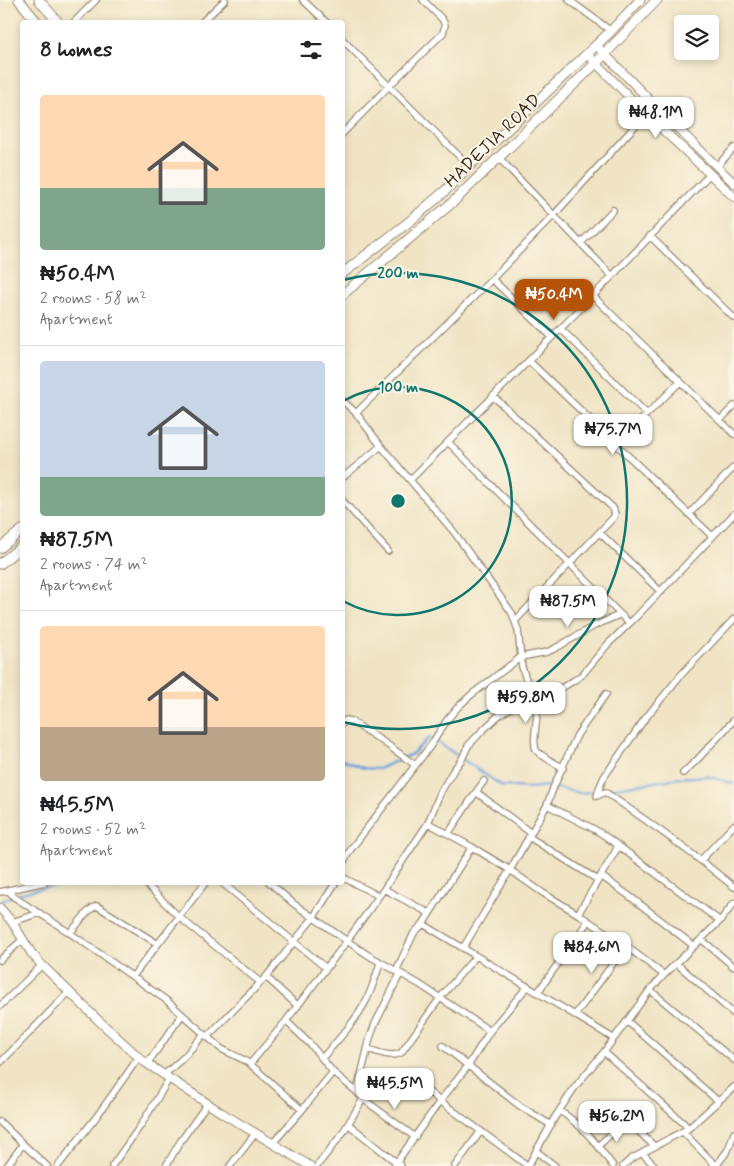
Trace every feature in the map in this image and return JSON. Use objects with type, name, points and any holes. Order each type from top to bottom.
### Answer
[{"type":"main road","points":[[18,0],[35,20]]},
{"type":"main road","points":[[39,0],[56,20]]},
{"type":"main road","name":"HADEJIA ROAD","points":[[345,272],[432,203],[611,31],[640,0]]},
{"type":"main road","name":"HADEJIA ROAD","points":[[345,292],[453,202],[658,0]]},
{"type":"main road","points":[[0,548],[20,532]]},
{"type":"main road","points":[[0,564],[20,548]]},
{"type":"street","points":[[76,20],[96,0]]},
{"type":"street","points":[[204,20],[224,0]]},
{"type":"street","points":[[303,0],[324,20]]},
{"type":"street","points":[[345,131],[443,32],[445,25],[442,19],[423,0]]},
{"type":"street","points":[[569,0],[611,31]]},
{"type":"street","points":[[345,42],[469,166]]},
{"type":"street","points":[[596,45],[734,183]]},
{"type":"street","points":[[587,54],[646,114],[734,197]]},
{"type":"street","points":[[356,413],[492,278],[646,114]]},
{"type":"street","points":[[717,166],[734,148]]},
{"type":"street","points":[[499,158],[612,276]]},
{"type":"street","points":[[410,480],[593,296],[710,174]]},
{"type":"street","points":[[580,243],[613,210]]},
{"type":"street","points":[[650,236],[734,318]]},
{"type":"street","points":[[492,278],[552,337]]},
{"type":"street","points":[[593,296],[734,434]]},
{"type":"street","points":[[560,329],[647,414]]},
{"type":"street","points":[[529,361],[712,536]]},
{"type":"street","points":[[617,445],[680,382]]},
{"type":"street","points":[[493,396],[613,508],[615,514],[515,622]]},
{"type":"street","points":[[345,403],[356,413],[381,446],[454,532],[512,613],[518,630],[522,667],[537,713],[535,749],[563,768]]},
{"type":"street","points":[[720,420],[734,406]]},
{"type":"street","points":[[448,442],[629,623]]},
{"type":"street","points":[[345,476],[381,446]]},
{"type":"street","points":[[689,514],[734,467]]},
{"type":"street","points":[[345,503],[388,551]]},
{"type":"street","points":[[534,705],[582,675],[608,644],[661,592],[734,514]]},
{"type":"street","points":[[600,532],[661,592]]},
{"type":"street","points":[[345,859],[416,765],[447,720],[471,695],[521,657],[554,649],[596,625],[619,615]]},
{"type":"street","points":[[734,619],[680,676],[644,720],[604,777],[598,796],[605,792],[701,860],[734,887]]},
{"type":"street","points":[[463,948],[548,805],[577,735],[606,694]]},
{"type":"street","points":[[250,1064],[298,1006],[384,889],[428,823],[440,793],[468,746],[498,716],[532,698]]},
{"type":"street","points":[[683,773],[734,720]]},
{"type":"street","points":[[345,721],[351,721],[416,765]]},
{"type":"street","points":[[448,834],[484,780]]},
{"type":"street","points":[[476,792],[530,835],[628,895],[694,946]]},
{"type":"street","points":[[548,805],[594,829],[720,921]]},
{"type":"street","points":[[428,823],[510,870],[626,946],[664,975]]},
{"type":"street","points":[[701,860],[734,825]]},
{"type":"street","points":[[357,1092],[375,1024],[414,933],[423,924],[472,847]]},
{"type":"street","points":[[578,914],[618,847]]},
{"type":"street","points":[[345,879],[379,896]]},
{"type":"street","points":[[11,894],[37,885]]},
{"type":"street","points":[[147,885],[179,917],[260,982]]},
{"type":"street","points":[[133,976],[204,885]]},
{"type":"street","points":[[225,885],[326,968]]},
{"type":"street","points":[[273,885],[313,918],[347,941],[419,984],[490,1031]]},
{"type":"street","points":[[112,1166],[141,1125],[167,1077],[185,1056],[266,977],[313,918],[334,885]]},
{"type":"street","points":[[384,889],[429,913]]},
{"type":"street","points":[[0,892],[11,894],[133,976],[166,1000],[220,1048],[250,1064],[302,1110]]},
{"type":"street","points":[[411,1078],[528,1166],[575,1087],[604,1052],[650,990],[720,921],[734,903]]},
{"type":"street","points":[[70,933],[88,911],[97,906],[158,944]]},
{"type":"street","points":[[0,908],[12,922],[32,954],[42,965],[105,1027],[147,1064],[207,1104],[310,1166]]},
{"type":"street","points":[[12,922],[40,913]]},
{"type":"street","points":[[538,992],[588,921]]},
{"type":"street","points":[[423,924],[613,1038]]},
{"type":"street","points":[[701,939],[734,967]]},
{"type":"street","points":[[0,960],[22,940]]},
{"type":"street","points":[[574,1014],[626,946]]},
{"type":"street","points":[[368,1049],[395,1056],[400,1054],[440,998],[476,956]]},
{"type":"street","points":[[322,1058],[362,1009],[380,962]]},
{"type":"street","points":[[676,963],[734,1014]]},
{"type":"street","points":[[0,1006],[42,965]]},
{"type":"street","points":[[266,977],[298,1006]]},
{"type":"street","points":[[348,1124],[397,1165],[440,1101],[468,1066],[490,1031],[528,986]]},
{"type":"street","points":[[650,990],[734,1060]]},
{"type":"street","points":[[0,1063],[70,991]]},
{"type":"street","points":[[147,1064],[182,1015]]},
{"type":"street","points":[[286,1021],[311,1045],[333,1072],[363,1099],[415,1137]]},
{"type":"street","points":[[627,1021],[718,1101]]},
{"type":"street","points":[[443,1046],[520,1106],[551,1125]]},
{"type":"street","points":[[604,1052],[689,1128]]},
{"type":"street","points":[[58,1166],[139,1057]]},
{"type":"street","points":[[273,1143],[333,1072]]},
{"type":"street","points":[[622,1166],[630,1159],[689,1128],[734,1087]]},
{"type":"street","points":[[317,1166],[348,1124],[363,1099]]},
{"type":"street","points":[[166,1166],[180,1142],[207,1104]]},
{"type":"street","points":[[560,1111],[581,1128],[613,1166]]},
{"type":"street","points":[[598,1146],[626,1120],[654,1146]]},
{"type":"street","points":[[0,1122],[48,1166]]},
{"type":"street","points":[[455,1166],[481,1131]]},
{"type":"street","points":[[683,1132],[716,1166],[728,1150],[734,1133]]},
{"type":"street","points":[[232,1165],[255,1134]]},
{"type":"street","points":[[7,1166],[22,1144]]},
{"type":"street","points":[[728,1150],[734,1154]]},
{"type":"street","points":[[536,1151],[555,1166]]},
{"type":"street","points":[[642,1153],[655,1166]]},
{"type":"waterway","points":[[345,761],[364,768],[378,769],[412,754],[430,737],[502,786],[528,788],[547,786],[580,793],[597,791]]},
{"type":"waterway","points":[[603,790],[680,778],[707,776],[734,784]]},
{"type":"waterway","points":[[0,902],[41,888],[64,885]]}]
